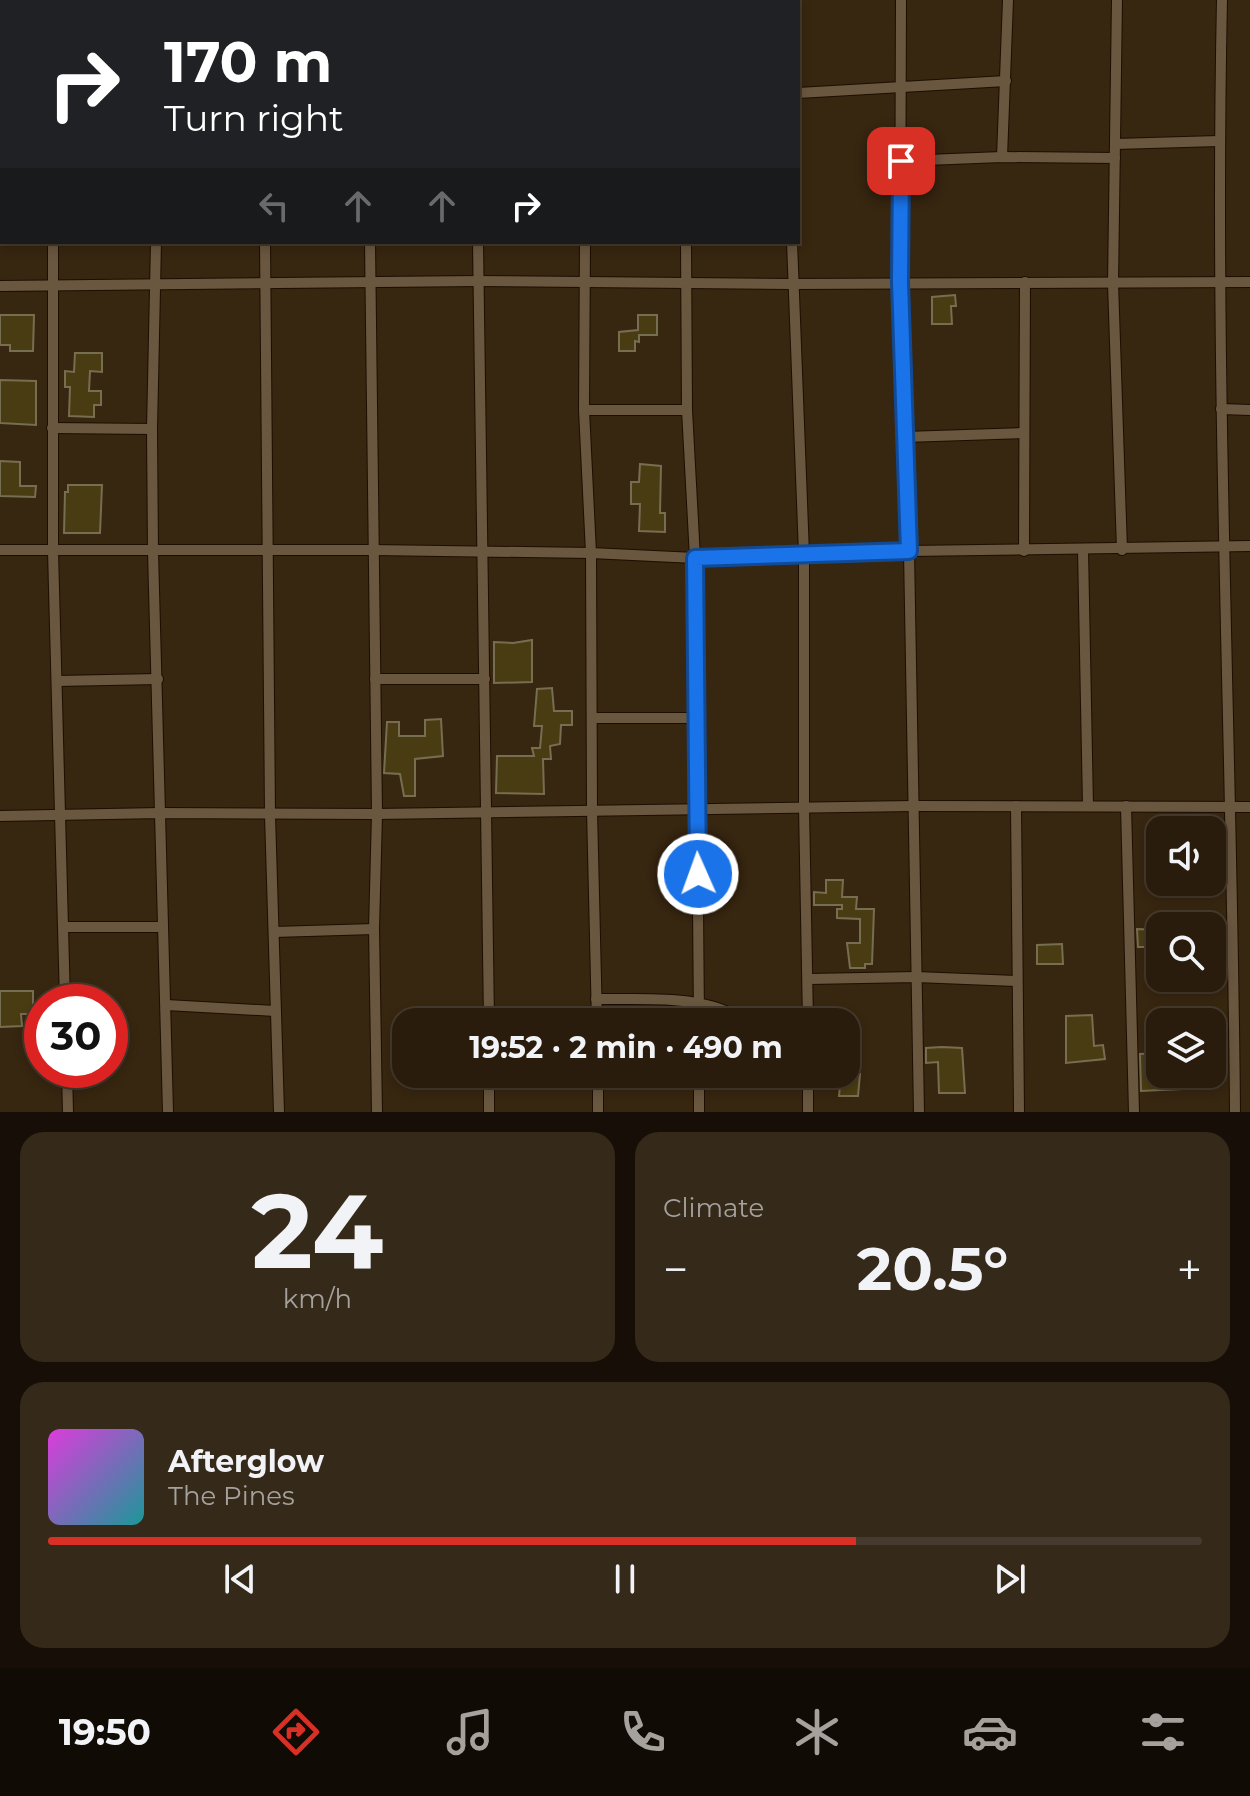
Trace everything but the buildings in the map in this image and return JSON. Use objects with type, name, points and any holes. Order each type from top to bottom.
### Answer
[{"type":"street","points":[[901,0],[900,282],[909,551],[919,1112]]},
{"type":"street","points":[[1002,157],[1008,0]]},
{"type":"street","points":[[1117,0],[1113,283],[1122,550]]},
{"type":"street","points":[[1222,0],[1219,141],[1221,409],[1233,886],[1235,1112]]},
{"type":"street","points":[[800,93],[1006,81]]},
{"type":"street","points":[[1115,144],[1219,141]]},
{"type":"street","points":[[901,161],[1002,157],[1115,158]]},
{"type":"street","points":[[53,244],[53,551],[65,984]]},
{"type":"street","points":[[156,244],[153,552],[168,1112]]},
{"type":"street","points":[[265,244],[270,815],[279,1112]]},
{"type":"street","points":[[370,244],[377,814],[374,929],[377,1112]]},
{"type":"street","points":[[478,244],[489,1008]]},
{"type":"street","points":[[585,244],[584,410],[591,553],[596,1008]]},
{"type":"street","points":[[686,244],[687,410],[695,558],[698,1008]]},
{"type":"street","points":[[792,244],[804,554],[804,807],[808,1008]]},
{"type":"street","points":[[0,286],[478,281],[792,284],[1250,282]]},
{"type":"street","points":[[1024,551],[1025,282]]},
{"type":"street","points":[[1221,409],[1250,410]]},
{"type":"street","points":[[584,410],[687,410]]},
{"type":"street","points":[[52,428],[152,429]]},
{"type":"street","points":[[905,437],[1024,433]]},
{"type":"street","points":[[0,550],[483,551],[695,558],[1250,546]]},
{"type":"street","points":[[1083,550],[1088,806]]},
{"type":"street","points":[[57,681],[158,679]]},
{"type":"street","points":[[375,679],[485,679]]},
{"type":"street","points":[[593,718],[695,718]]},
{"type":"street","points":[[0,816],[913,806],[1250,807]]},
{"type":"street","points":[[1016,806],[1019,1112]]},
{"type":"street","points":[[1126,806],[1134,1112]]},
{"type":"street","points":[[64,927],[163,927]]},
{"type":"street","points":[[274,932],[374,929]]},
{"type":"street","points":[[809,979],[916,977],[1016,981]]},
{"type":"street","points":[[596,999],[698,1001],[720,1008]]},
{"type":"street","points":[[166,1005],[275,1011]]},
{"type":"street","points":[[67,1088],[68,1112]]},
{"type":"street","points":[[489,1088],[489,1112]]},
{"type":"street","points":[[598,1088],[598,1112]]},
{"type":"street","points":[[699,1088],[699,1112]]},
{"type":"street","points":[[808,1088],[808,1112]]},
{"type":"route","points":[[698,874],[695,558],[909,551],[900,282],[901,161]]}]
